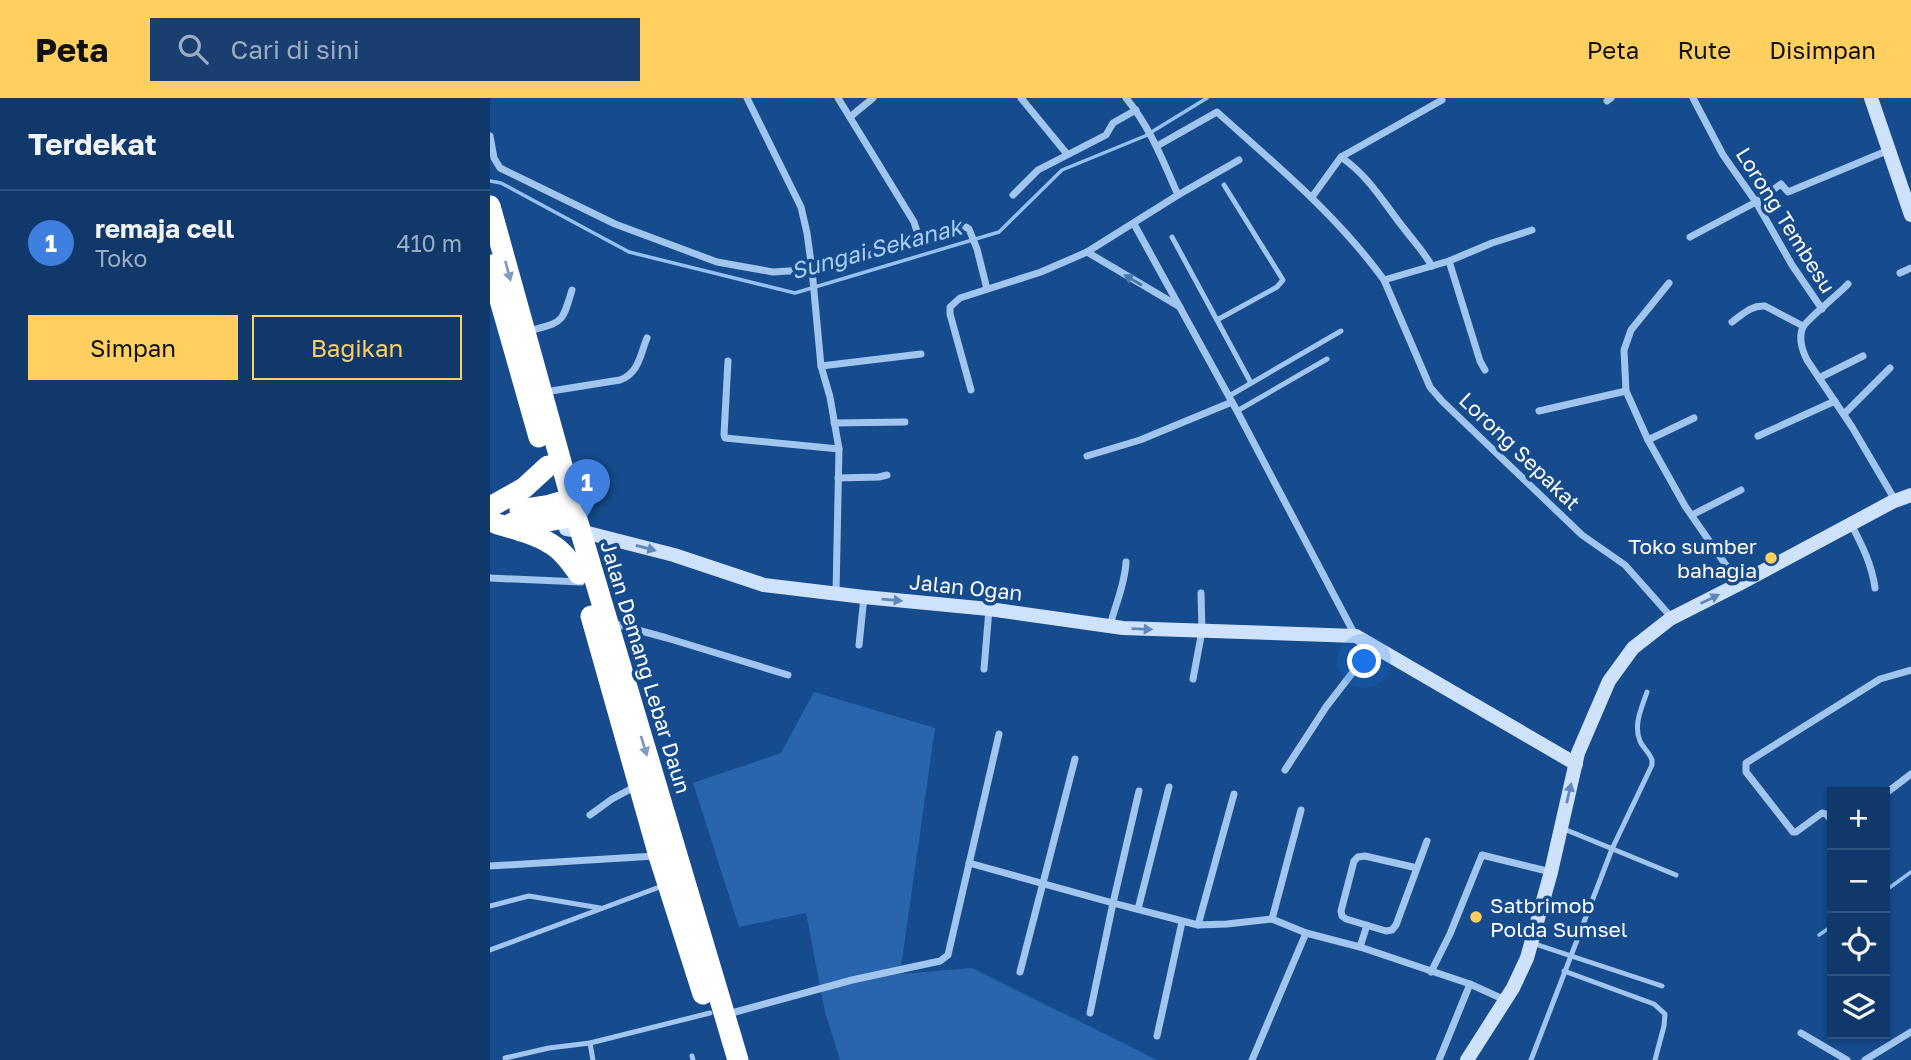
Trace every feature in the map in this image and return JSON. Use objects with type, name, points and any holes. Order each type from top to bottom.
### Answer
[{"type":"highway","name":"Jalan Demang Lebar Daun","points":[[490,206],[510,329],[542,392],[580,578],[638,785],[668,884],[717,1014],[738,1060]]},
{"type":"highway","name":"Jalan Demang Lebar Daun","points":[[490,265],[548,466],[608,622],[717,1014],[724,1060]]},
{"type":"highway","points":[[492,517],[548,466]]},
{"type":"highway","points":[[492,517],[569,516]]},
{"type":"highway","points":[[492,517],[552,544],[562,552],[580,578]]},
{"type":"main road","points":[[1871,98],[1911,215]]},
{"type":"main road","points":[[1467,1060],[1505,1000],[1527,958],[1551,872],[1578,753],[1609,681],[1633,648],[1672,618],[1911,495]]},
{"type":"main road","name":"Jalan Ogan","points":[[569,516],[764,585],[989,609],[1110,627],[1356,636],[1576,764]]},
{"type":"street","points":[[747,98],[801,207],[807,233],[821,366],[839,449],[836,593]]},
{"type":"street","points":[[838,98],[914,222],[920,241]]},
{"type":"street","points":[[850,117],[873,98]]},
{"type":"street","points":[[1021,98],[1067,153]]},
{"type":"street","points":[[1126,98],[1155,142],[1178,195]]},
{"type":"street","name":"Lorong Tembesu","points":[[1693,98],[1723,155],[1756,202],[1792,265],[1822,309],[1803,326]]},
{"type":"street","points":[[1312,197],[1342,157],[1442,100]]},
{"type":"street","points":[[1013,194],[1038,170],[1106,135],[1113,123],[1136,110]]},
{"type":"street","name":"Lorong Sepakat","points":[[1155,142],[1217,112],[1312,197],[1361,249],[1384,280],[1430,387],[1582,536],[1625,565],[1672,618]]},
{"type":"street","points":[[490,136],[494,158],[500,168],[615,224],[717,262],[773,272],[813,272],[964,228],[969,229],[977,249],[987,289]]},
{"type":"street","points":[[1690,237],[1756,202],[1781,184],[1789,192],[1889,150]]},
{"type":"street","points":[[1342,157],[1357,168],[1373,186],[1432,266]]},
{"type":"street","points":[[971,390],[950,314],[950,307],[960,298],[1041,272],[1087,252],[1239,160]]},
{"type":"street","points":[[1134,224],[1231,399],[1356,636]]},
{"type":"street","points":[[1384,280],[1449,261],[1532,230]]},
{"type":"street","points":[[1087,252],[1180,307]]},
{"type":"street","points":[[1449,261],[1479,360],[1485,370]]},
{"type":"street","points":[[1900,273],[1911,268]]},
{"type":"street","points":[[1668,283],[1631,330],[1624,350],[1626,391],[1648,440],[1692,515],[1740,584]]},
{"type":"street","points":[[1822,309],[1848,284]]},
{"type":"street","points":[[510,329],[560,321],[565,316],[572,290]]},
{"type":"street","points":[[1732,322],[1753,307],[1765,306],[1803,326],[1801,348],[1895,501]]},
{"type":"street","points":[[542,392],[629,377],[635,370],[647,338]]},
{"type":"street","points":[[821,366],[921,354]]},
{"type":"street","points":[[1819,378],[1863,356]]},
{"type":"street","points":[[728,361],[725,439],[839,449]]},
{"type":"street","points":[[1844,414],[1890,368]]},
{"type":"street","points":[[1539,411],[1626,391]]},
{"type":"street","points":[[1087,456],[1140,440],[1231,399]]},
{"type":"street","points":[[1758,436],[1835,401]]},
{"type":"street","points":[[1648,440],[1694,418]]},
{"type":"street","points":[[834,423],[905,422]]},
{"type":"street","points":[[838,478],[887,475]]},
{"type":"street","points":[[1692,515],[1741,490]]},
{"type":"street","points":[[1851,524],[1865,552],[1875,588]]},
{"type":"street","points":[[1110,627],[1125,580],[1126,562]]},
{"type":"street","points":[[490,578],[580,578]]},
{"type":"street","points":[[1194,680],[1202,631],[1201,593]]},
{"type":"street","points":[[859,645],[864,597]]},
{"type":"street","points":[[984,669],[989,609]]},
{"type":"street","points":[[608,622],[788,675]]},
{"type":"street","points":[[1284,770],[1326,706],[1373,646]]},
{"type":"street","points":[[1827,816],[1822,813],[1793,832],[1750,778],[1746,772],[1746,763],[1880,680],[1911,670]]},
{"type":"street","points":[[717,1014],[940,961],[948,955],[999,734]]},
{"type":"street","points":[[1020,972],[1074,759]]},
{"type":"street","points":[[1890,790],[1911,774]]},
{"type":"street","points":[[590,815],[638,785]]},
{"type":"street","points":[[1138,909],[1169,787]]},
{"type":"street","points":[[1090,1013],[1139,791]]},
{"type":"street","points":[[1198,925],[1234,793]]},
{"type":"street","points":[[1272,919],[1301,810]]},
{"type":"street","points":[[1417,868],[1365,856],[1358,857],[1354,861],[1342,916],[1386,931],[1392,930],[1396,925],[1427,841]]},
{"type":"street","points":[[1431,972],[1450,934],[1482,855],[1551,872]]},
{"type":"street","points":[[490,866],[659,856]]},
{"type":"street","points":[[969,863],[1198,925],[1227,925],[1272,919],[1306,933],[1360,947],[1470,985],[1505,1000]]},
{"type":"street","points":[[1157,1036],[1182,922]]},
{"type":"street","points":[[1360,947],[1367,925]]},
{"type":"street","points":[[1252,1060],[1306,933]]},
{"type":"street","points":[[1439,1060],[1470,985]]},
{"type":"street","points":[[1865,1060],[1911,1032]]},
{"type":"street","points":[[1801,1033],[1847,1060]]},
{"type":"lane","points":[[1217,320],[1277,288],[1283,280],[1224,185]]},
{"type":"lane","points":[[1172,237],[1251,383]]},
{"type":"lane","points":[[1231,399],[1251,383],[1341,331]]},
{"type":"lane","points":[[1237,411],[1327,359]]},
{"type":"lane","points":[[1531,1060],[1612,849],[1652,765],[1637,729],[1647,692]]},
{"type":"lane","points":[[1561,828],[1675,875]]},
{"type":"lane","points":[[490,950],[668,884]]},
{"type":"lane","points":[[490,906],[529,896],[604,909]]},
{"type":"lane","points":[[1532,942],[1662,986]]},
{"type":"lane","points":[[1564,971],[1654,1004],[1663,1011],[1664,1026],[1655,1060]]},
{"type":"lane","points":[[505,1058],[590,1043],[717,1014]]},
{"type":"lane","points":[[590,1043],[593,1060]]},
{"type":"shaded area","points":[[814,692],[935,728],[900,974],[972,968],[1157,1060],[840,1060],[825,1012],[806,913],[739,927],[693,783],[781,753]]},
{"type":"waterway","name":"Sungai Sekanak","points":[[490,181],[501,183],[629,252],[795,293],[999,232],[1062,170],[1145,136],[1207,98]]},
{"type":"waterway","points":[[1890,887],[1911,872]]},
{"type":"waterway","points":[[1819,935],[1827,929]]},
{"type":"place","name":"remaja cell","points":[[587,517]]},
{"type":"place","name":"Toko sumber bahagia","points":[[1771,558]]},
{"type":"place","name":"Satbrimob Polda Sumsel","points":[[1476,917]]}]
